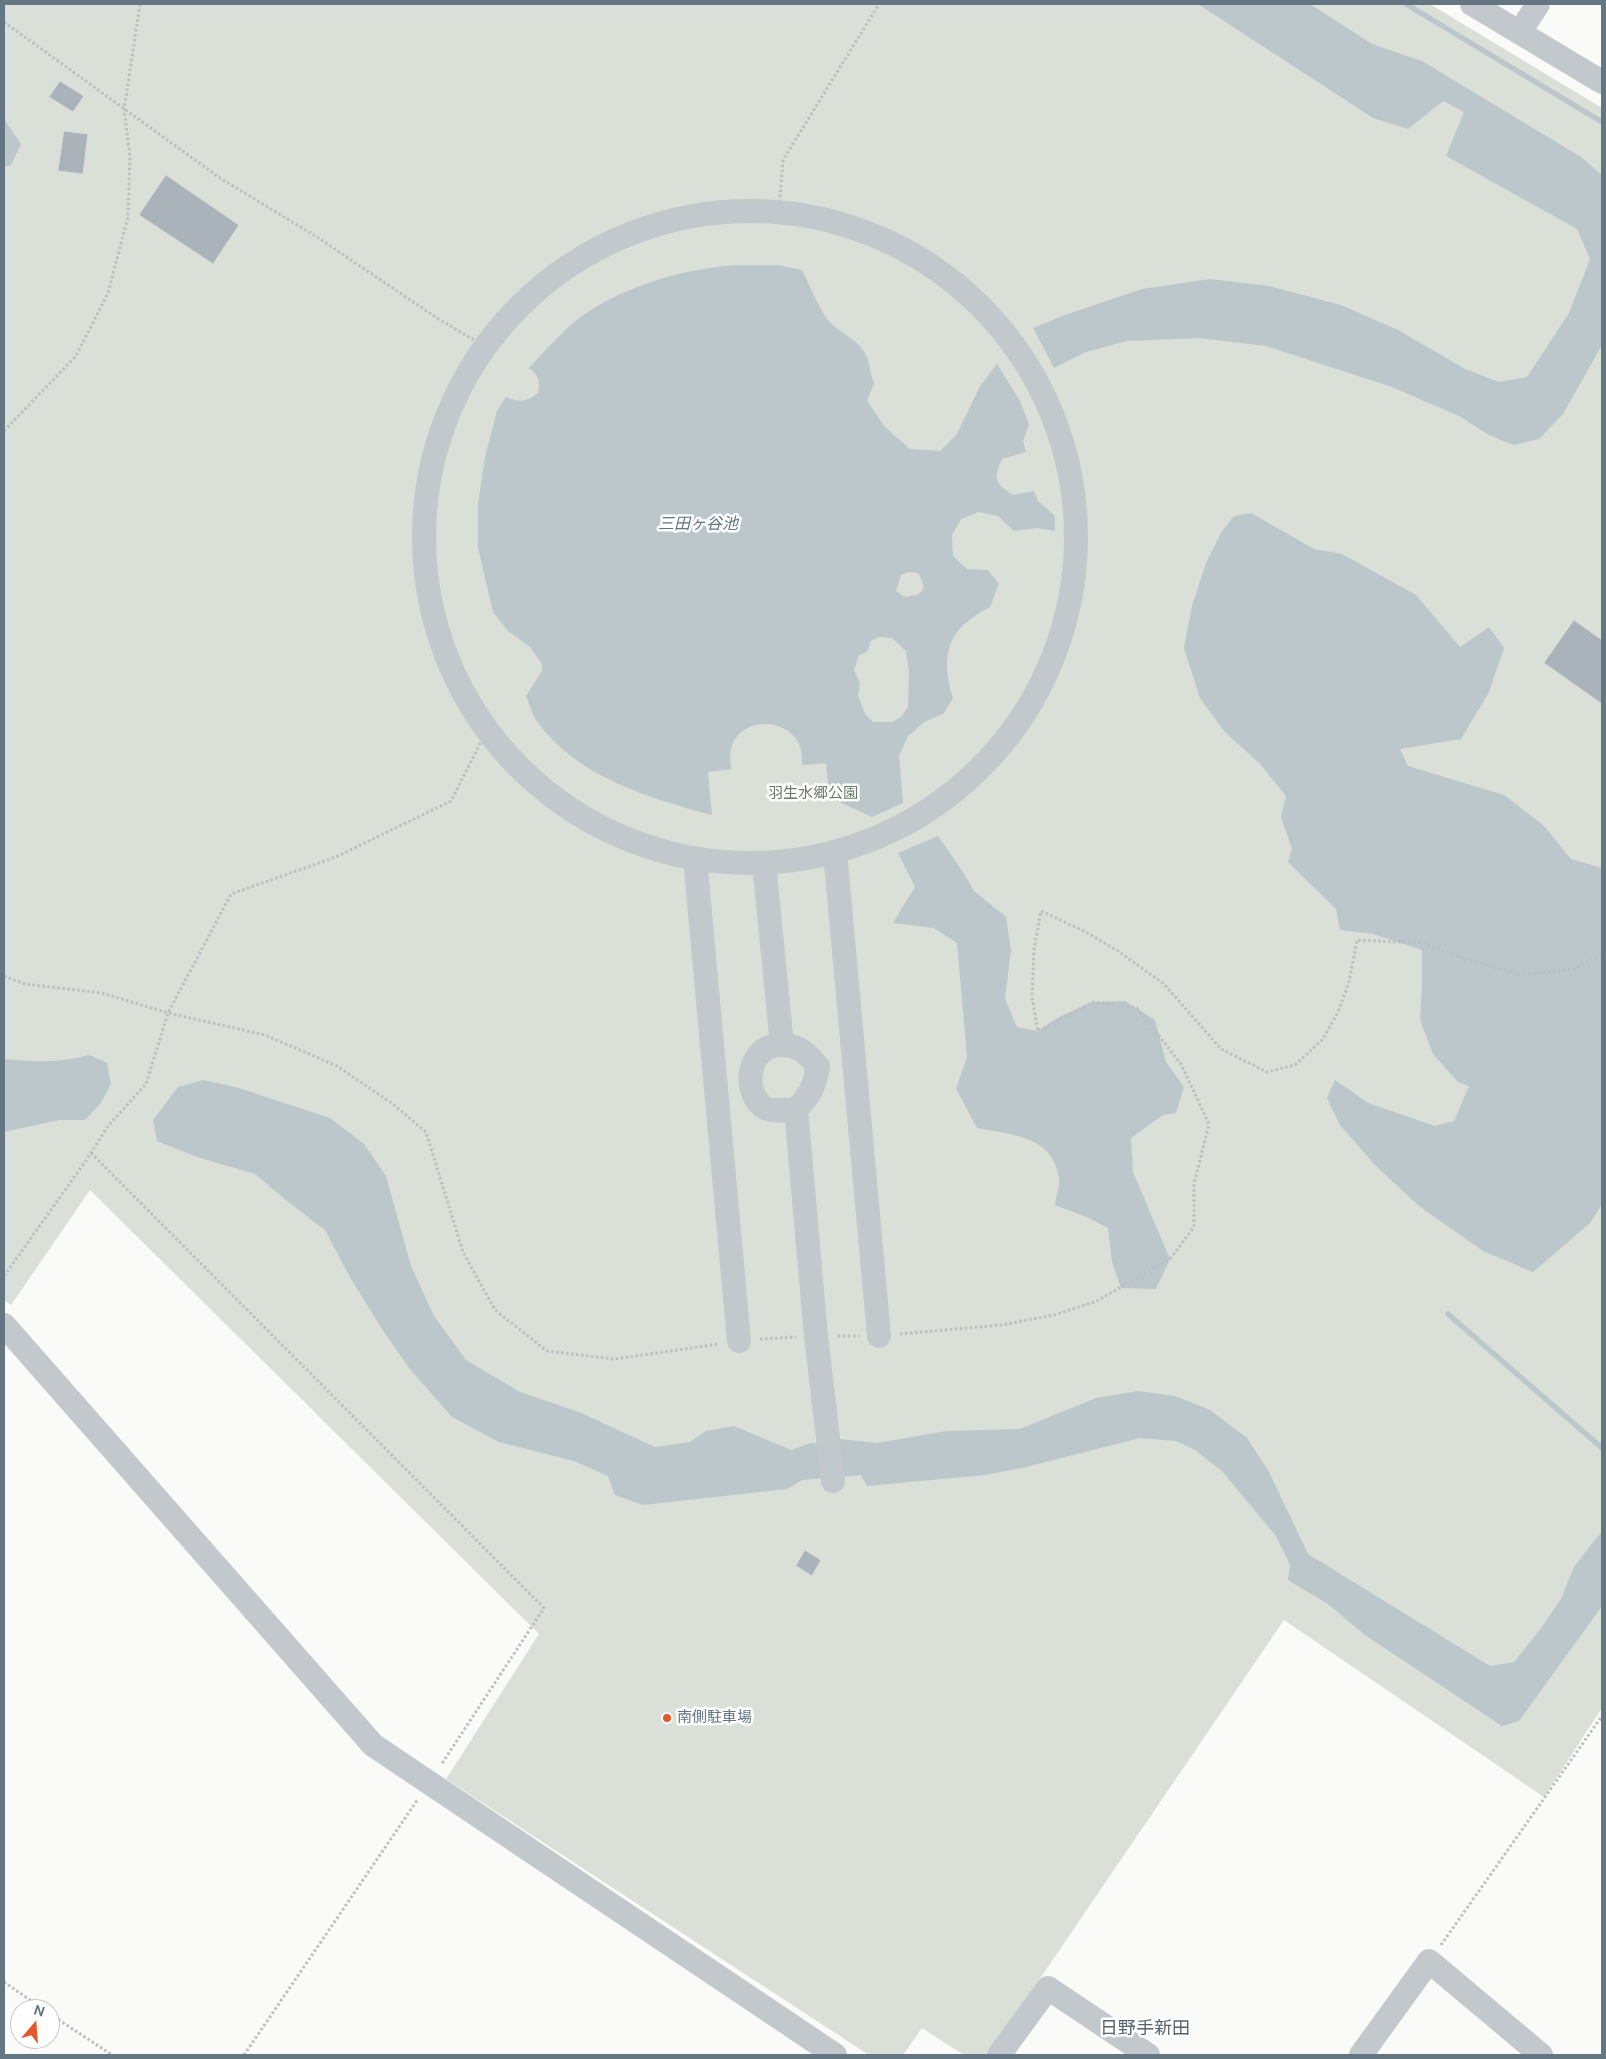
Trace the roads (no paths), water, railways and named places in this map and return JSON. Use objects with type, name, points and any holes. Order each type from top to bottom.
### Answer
[{"type":"street","points":[[1472,4],[1602,82]]},
{"type":"street","points":[[1520,32],[1538,4]]},
{"type":"street","points":[[737,211],[779,212],[829,221],[877,237],[922,260],[969,296],[999,326],[1029,367],[1052,412],[1068,460],[1076,509],[1077,560],[1069,610],[1054,658],[1032,704],[1003,744],[968,781],[927,811],[890,831],[835,852],[764,863],[695,858],[647,846],[601,826],[566,806],[520,768],[487,730],[463,692],[444,650],[431,606],[424,561],[424,525],[430,470],[442,427],[460,385],[484,346],[511,314],[542,284],[576,260],[614,240],[653,225],[694,216],[737,211]]},
{"type":"street","points":[[835,852],[879,1336]]},
{"type":"street","points":[[695,858],[739,1341]]},
{"type":"street","points":[[764,863],[782,1044]]},
{"type":"street","points":[[782,1044],[802,1049],[818,1066],[812,1090],[805,1102],[796,1109],[773,1110],[762,1106],[753,1093],[750,1082],[751,1072],[759,1054],[768,1047],[782,1044]]},
{"type":"street","points":[[796,1109],[816,1336],[833,1481]]},
{"type":"street","points":[[4,1325],[374,1745],[835,2055]]},
{"type":"street","points":[[1361,2055],[1430,1962],[1541,2055]]},
{"type":"street","points":[[999,2055],[1048,1988],[1148,2055]]},
{"type":"water","points":[[1198,4],[1310,4],[1372,44],[1422,61],[1581,157],[1602,175],[1602,345],[1563,414],[1539,439],[1514,445],[1489,435],[1459,416],[1392,387],[1266,346],[1199,338],[1127,341],[1086,352],[1054,368],[1033,328],[1062,316],[1142,289],[1210,279],[1269,286],[1341,305],[1398,330],[1465,369],[1499,382],[1527,377],[1569,313],[1590,259],[1577,229],[1446,156],[1464,112],[1443,101],[1408,129],[1373,118]]},
{"type":"water","points":[[4,119],[21,144],[11,165],[4,167]]},
{"type":"water","name":"三田ヶ谷池","points":[[778,265],[802,270],[827,319],[864,351],[874,383],[867,401],[885,427],[910,449],[940,451],[957,434],[980,386],[997,364],[1020,401],[1029,424],[1023,441],[1026,452],[1002,459],[997,471],[997,480],[1002,487],[1013,495],[1034,491],[1038,501],[1055,516],[1055,531],[1037,528],[1014,531],[998,516],[978,512],[961,519],[952,535],[953,556],[967,569],[988,570],[999,584],[990,607],[965,624],[956,633],[950,644],[947,655],[947,668],[953,698],[943,714],[924,722],[908,736],[899,756],[903,803],[872,817],[829,797],[826,763],[802,765],[801,748],[795,737],[779,726],[769,724],[750,727],[735,739],[730,757],[731,769],[708,772],[712,815],[639,792],[593,771],[552,740],[536,720],[526,696],[542,671],[542,664],[530,647],[508,631],[493,612],[478,548],[478,504],[485,457],[497,411],[506,397],[523,401],[538,393],[538,379],[529,368],[565,330],[578,319],[609,299],[662,278],[717,267]],"holes":[[[908,572],[918,573],[923,588],[920,593],[905,597],[896,591],[901,575]],[[879,637],[892,638],[906,651],[909,672],[908,707],[901,717],[892,722],[873,722],[865,714],[858,696],[860,683],[854,670],[859,655],[867,652],[871,641]]]},
{"type":"water","points":[[1251,513],[1314,549],[1342,554],[1416,595],[1460,647],[1489,627],[1504,648],[1489,692],[1461,739],[1400,749],[1408,766],[1504,795],[1544,826],[1571,859],[1602,868],[1602,1204],[1590,1223],[1533,1272],[1483,1251],[1419,1206],[1375,1165],[1340,1125],[1327,1098],[1335,1080],[1368,1103],[1435,1126],[1454,1121],[1469,1086],[1458,1082],[1433,1054],[1420,1020],[1422,950],[1373,934],[1340,930],[1336,909],[1288,862],[1292,849],[1281,817],[1286,796],[1260,764],[1224,731],[1200,698],[1184,648],[1192,606],[1206,563],[1221,533],[1234,516]]},
{"type":"water","points":[[938,836],[974,891],[1006,917],[1011,950],[1005,999],[1017,1027],[1038,1031],[1061,1016],[1093,1002],[1125,1001],[1155,1020],[1166,1062],[1184,1087],[1176,1113],[1163,1115],[1131,1138],[1133,1172],[1170,1259],[1156,1289],[1121,1288],[1112,1262],[1108,1228],[1089,1218],[1055,1205],[1059,1178],[1055,1164],[1048,1153],[1039,1145],[1028,1140],[977,1128],[956,1089],[967,1057],[957,943],[934,928],[893,923],[915,887],[898,853]]},
{"type":"water","points":[[89,1055],[107,1063],[111,1084],[100,1104],[85,1120],[59,1120],[4,1132],[4,1059],[47,1061]]},
{"type":"water","points":[[203,1080],[239,1088],[330,1118],[364,1144],[386,1176],[411,1266],[434,1316],[466,1360],[520,1392],[579,1412],[655,1447],[690,1442],[706,1431],[734,1426],[791,1450],[811,1443],[829,1443],[840,1439],[877,1443],[947,1431],[1020,1429],[1096,1398],[1138,1391],[1175,1396],[1210,1410],[1247,1438],[1268,1470],[1308,1554],[1490,1666],[1514,1662],[1539,1631],[1561,1599],[1574,1567],[1602,1533],[1602,1606],[1519,1721],[1502,1726],[1365,1635],[1328,1604],[1288,1580],[1290,1565],[1276,1536],[1222,1471],[1195,1450],[1176,1441],[1140,1438],[1026,1467],[985,1475],[867,1486],[861,1475],[802,1480],[787,1489],[643,1505],[615,1495],[608,1476],[574,1461],[499,1442],[452,1417],[409,1368],[382,1329],[351,1279],[325,1230],[255,1174],[197,1157],[157,1141],[153,1120],[178,1087]]},
{"type":"waterway","points":[[1406,4],[1602,122]]},
{"type":"waterway","points":[[1448,1314],[1602,1448]]},
{"type":"place","name":"南側駐車場","points":[[667,1718]]},
{"type":"district","name":"日野手新田","points":[[1145,2029]]},
{"type":"park label","name":"羽生水郷公園","points":[[813,794]]}]
